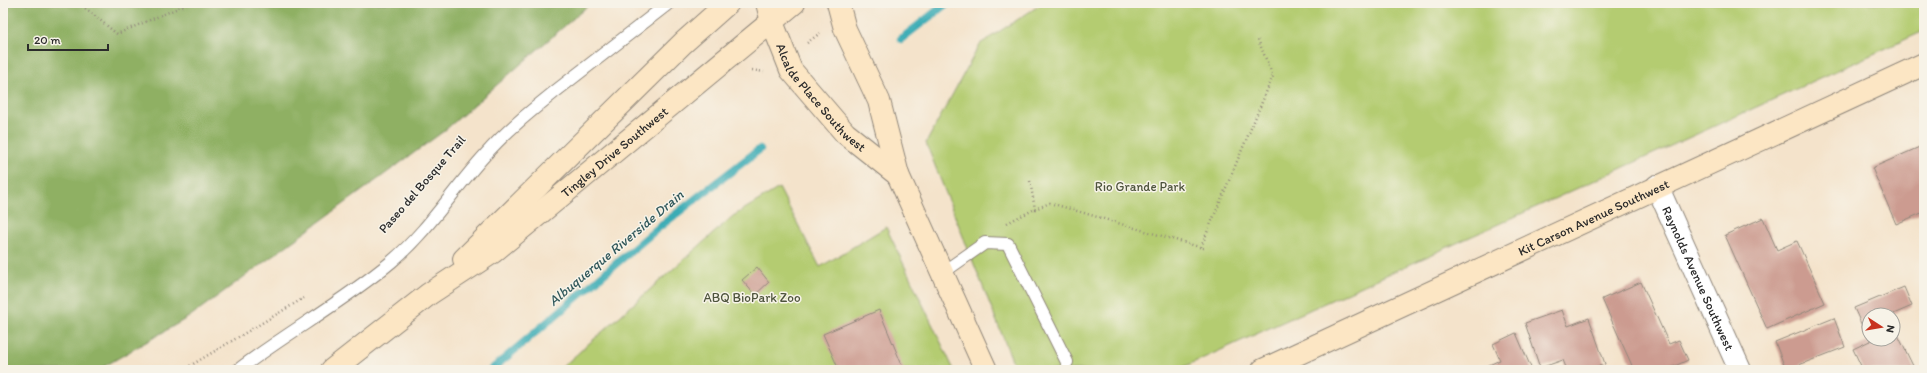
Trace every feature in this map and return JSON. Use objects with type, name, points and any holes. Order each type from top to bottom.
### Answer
[{"type":"street","name":"Tingley Drive Southwest","points":[[429,294],[683,43],[728,3]]},
{"type":"street","name":"Tingley Drive Southwest","points":[[332,370],[429,294],[493,252],[769,13],[794,3]]},
{"type":"street","name":"Alcalde Place Southwest","points":[[840,10],[845,29],[879,101],[898,175],[986,370]]},
{"type":"street","name":"Alcalde Place Southwest","points":[[769,13],[791,70],[845,133],[898,175]]},
{"type":"street","name":"Kit Carson Avenue Southwest","points":[[1263,370],[1657,186],[1924,64]]},
{"type":"street","name":"Raynolds Avenue Southwest","points":[[1657,186],[1740,370]]},
{"type":"lane","points":[[238,370],[287,334],[361,285],[392,261],[417,237],[485,154],[515,125],[669,3]]},
{"type":"lane","points":[[942,273],[985,243],[1008,244],[1067,362]]},
{"type":"path","points":[[78,3],[117,34],[190,3]]},
{"type":"path","points":[[787,59],[840,10]]},
{"type":"path","points":[[1201,247],[1273,76],[1258,40]]},
{"type":"path","points":[[1030,181],[1035,209],[1050,203],[1206,249]]},
{"type":"path","points":[[183,370],[309,295]]},
{"type":"green space","points":[[3,3],[591,3],[444,131],[189,317],[98,370],[3,370]]},
{"type":"green space","name":"Rio Grande Park","points":[[1043,3],[1924,3],[1924,31],[1177,370],[1016,370],[926,143],[980,44]]},
{"type":"green space","name":"ABQ BioPark Zoo","points":[[779,188],[820,267],[886,227],[954,370],[559,370],[733,216]]},
{"type":"building","points":[[1924,145],[1924,212],[1896,224],[1872,168]]},
{"type":"building","points":[[1763,218],[1777,250],[1797,241],[1825,303],[1767,329],[1725,235]]},
{"type":"building","points":[[757,267],[769,282],[755,295],[742,280]]},
{"type":"building","points":[[1641,282],[1669,344],[1679,340],[1688,360],[1666,370],[1634,370],[1602,299]]},
{"type":"building","points":[[1904,287],[1912,306],[1901,311],[1901,307],[1861,307],[1861,324],[1854,308]]},
{"type":"building","points":[[879,310],[904,370],[839,370],[823,334]]},
{"type":"building","points":[[1562,310],[1568,326],[1589,318],[1605,364],[1586,370],[1567,370],[1563,360],[1540,368],[1525,323]]},
{"type":"building","points":[[1834,318],[1845,347],[1786,370],[1775,342]]},
{"type":"building","points":[[1516,333],[1532,370],[1478,370],[1500,360],[1493,344]]},
{"type":"building","points":[[1901,341],[1915,370],[1863,370],[1853,349],[1861,345],[1861,347],[1901,347]]},
{"type":"waterway","name":"Albuquerque Riverside Drain","points":[[901,39],[947,3]]},
{"type":"waterway","name":"Albuquerque Riverside Drain","points":[[491,370],[658,228],[760,149]]}]
